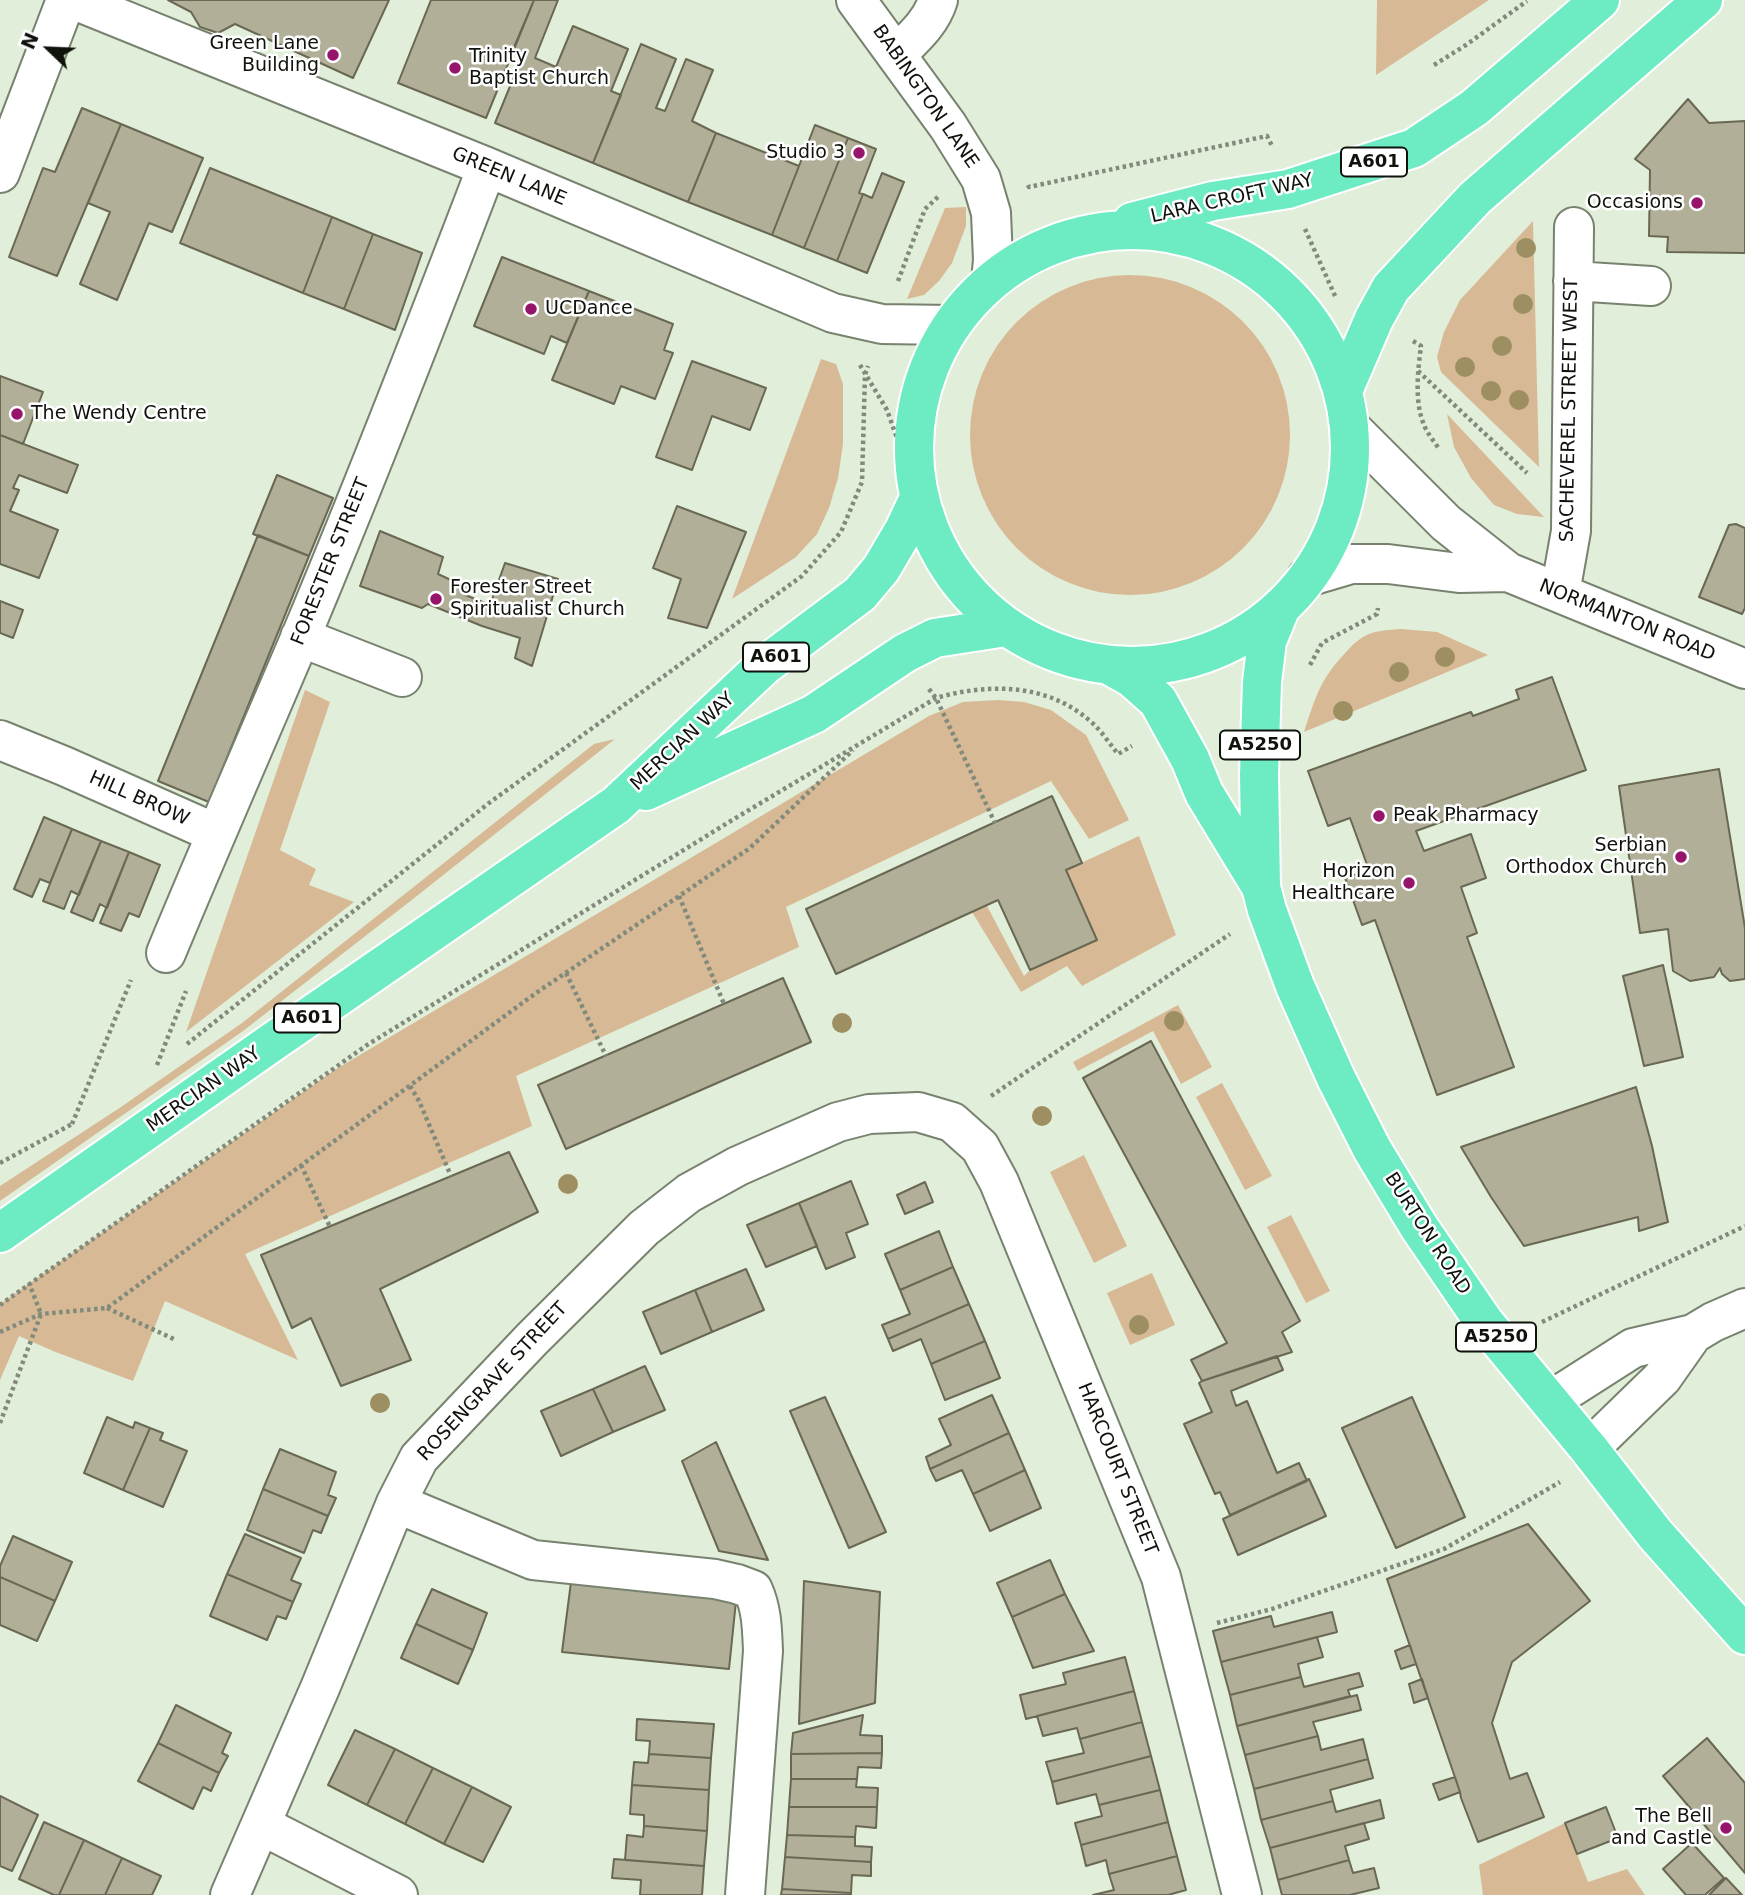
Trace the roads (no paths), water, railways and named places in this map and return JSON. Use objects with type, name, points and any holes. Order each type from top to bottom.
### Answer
[{"type":"main road","name":"LARA CROFT WAY","points":[[1103,231],[1213,201],[1288,189],[1414,148],[1474,108],[1600,0]]},
{"type":"main road","points":[[1281,607],[1307,577],[1327,544],[1341,509],[1348,472],[1351,428],[1343,391],[1374,319],[1391,288],[1475,198],[1703,0]]},
{"type":"main road","name":"A601","points":[[1281,607],[1244,635],[1223,646],[1179,661],[1156,665],[1109,665],[1072,658],[1038,646],[1006,627],[972,597],[952,571],[934,541],[919,498],[913,447],[915,421],[927,370],[951,325],[991,281],[1010,266],[1043,248],[1078,236],[1131,229],[1188,237],[1215,246],[1257,269],[1286,293],[1305,315],[1321,339],[1343,391]]},
{"type":"main road","name":"MERCIAN WAY","points":[[0,1233],[616,805],[765,665],[860,594],[881,569],[919,498]]},
{"type":"main road","name":"BURTON ROAD","points":[[1264,898],[1259,775],[1262,682],[1267,641],[1281,607]]},
{"type":"main road","name":"MERCIAN WAY","points":[[616,805],[814,714],[905,653],[935,638],[1006,627]]},
{"type":"main road","name":"BURTON ROAD","points":[[1109,665],[1132,678],[1158,701],[1190,759],[1204,793],[1264,898],[1307,1014],[1336,1078],[1372,1149],[1419,1227],[1484,1322],[1655,1534],[1745,1635]]},
{"type":"street","points":[[0,173],[66,0]]},
{"type":"street","name":"GREEN LANE","points":[[74,0],[487,167],[833,313],[881,324],[951,325]]},
{"type":"street","name":"BABINGTON LANE","points":[[856,0],[948,125],[981,179],[991,213],[991,281]]},
{"type":"street","points":[[897,54],[924,26],[937,0]]},
{"type":"street","name":"FORESTER STREET","points":[[166,953],[388,424],[487,167]]},
{"type":"street","name":"SACHEVEREL STREET WEST","points":[[1560,593],[1571,531],[1574,227]]},
{"type":"street","points":[[1573,281],[1651,286]]},
{"type":"street","name":"NORMANTON ROAD","points":[[1351,428],[1446,523],[1508,572],[1745,669]]},
{"type":"street","name":"NORMANTON ROAD","points":[[1307,577],[1351,564],[1388,564],[1458,573],[1508,572]]},
{"type":"street","points":[[300,637],[402,677]]},
{"type":"street","name":"HILL BROW","points":[[0,740],[215,833]]},
{"type":"street","name":"HARCOURT STREET","points":[[897,1114],[918,1112],[952,1122],[979,1147],[999,1182],[1161,1577],[1242,1895]]},
{"type":"street","name":"ROSENGRAVE STREET","points":[[230,1895],[320,1688],[396,1503],[419,1458],[532,1339],[653,1221],[689,1193],[750,1160],[838,1122],[869,1114],[897,1114]]},
{"type":"street","points":[[1550,1401],[1633,1348],[1693,1334],[1745,1308]]},
{"type":"street","points":[[1593,1455],[1662,1378],[1693,1334]]},
{"type":"street","points":[[396,1503],[533,1560],[715,1580],[753,1590],[762,1619],[763,1651],[745,1895]]},
{"type":"street","points":[[261,1825],[398,1895]]},
{"type":"place","name":"Green Lane Building","points":[[333,55]]},
{"type":"place","name":"Trinity Baptist Church","points":[[455,68]]},
{"type":"place","name":"Studio 3","points":[[859,153]]},
{"type":"place","name":"Occasions","points":[[1697,203]]},
{"type":"place","name":"UCDance","points":[[531,309]]},
{"type":"place","name":"The Wendy Centre","points":[[17,414]]},
{"type":"place","name":"Forester Street Spiritualist Church","points":[[436,599]]},
{"type":"place","name":"Peak Pharmacy","points":[[1379,816]]},
{"type":"place","name":"Serbian Orthodox Church","points":[[1681,857]]},
{"type":"place","name":"Horizon Healthcare","points":[[1409,883]]},
{"type":"place","name":"The Bell and Castle","points":[[1726,1828]]}]
